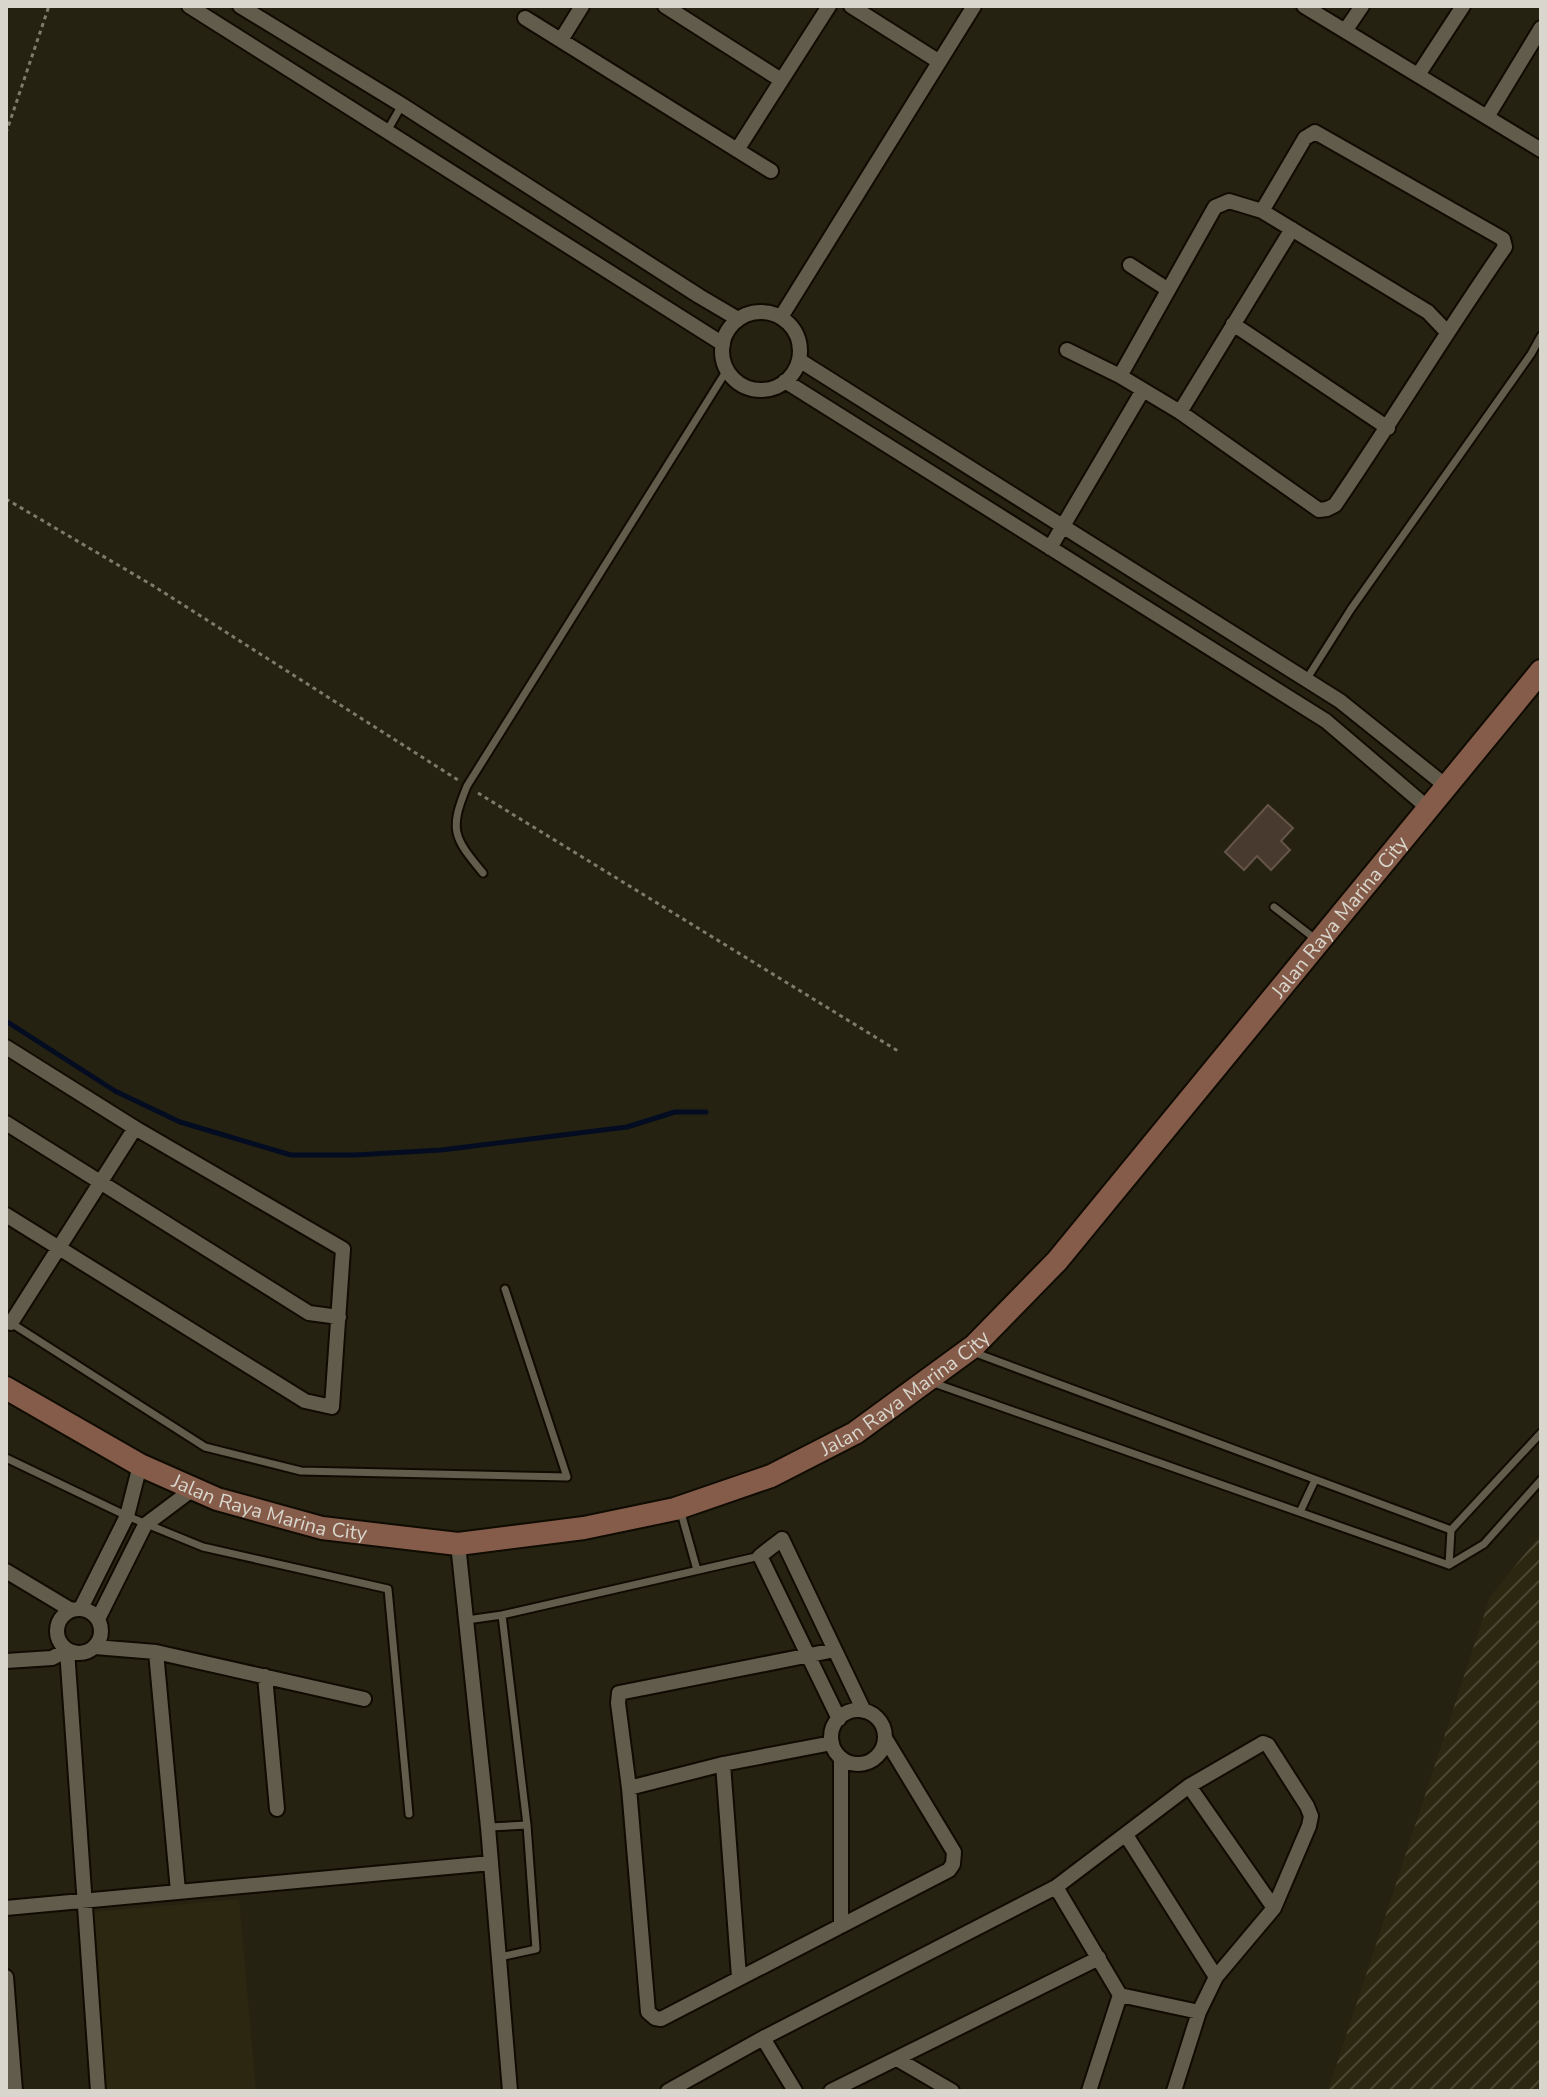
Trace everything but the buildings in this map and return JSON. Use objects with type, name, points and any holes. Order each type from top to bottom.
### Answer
[{"type":"main road","name":"Jalan Raya Marina City","points":[[6,1388],[140,1465],[217,1499],[322,1528],[458,1544],[584,1528],[680,1507],[771,1476],[855,1433],[968,1351],[1057,1261],[1541,671]]},
{"type":"street","points":[[189,6],[723,344]]},
{"type":"street","points":[[240,6],[738,319]]},
{"type":"street","points":[[561,40],[582,6]]},
{"type":"street","points":[[665,6],[781,80]]},
{"type":"street","points":[[737,150],[829,6]]},
{"type":"street","points":[[851,6],[938,61]]},
{"type":"street","points":[[781,317],[974,6]]},
{"type":"street","points":[[1304,6],[1541,150]]},
{"type":"street","points":[[1345,31],[1362,6]]},
{"type":"street","points":[[1418,75],[1463,6]]},
{"type":"street","points":[[525,18],[771,171]]},
{"type":"street","points":[[1487,117],[1541,28]]},
{"type":"street","points":[[1067,350],[1120,376],[1180,412],[1319,510],[1335,505],[1505,247],[1503,239],[1315,132],[1305,138],[1262,211]]},
{"type":"street","points":[[1120,376],[1167,289],[1215,207],[1221,202],[1229,201],[1262,211],[1428,312],[1447,332]]},
{"type":"street","points":[[1180,412],[1292,229]]},
{"type":"street","points":[[1130,265],[1167,289]]},
{"type":"street","points":[[759,312],[781,317],[795,331],[799,360],[794,372],[774,388],[760,390],[747,387],[736,381],[727,370],[723,344],[726,334],[738,319],[759,312]]},
{"type":"street","points":[[1233,324],[1388,428]]},
{"type":"street","points":[[799,360],[1340,701],[1446,786]]},
{"type":"street","points":[[785,381],[1326,721],[1428,808]]},
{"type":"street","points":[[1050,548],[1143,390]]},
{"type":"street","points":[[6,1047],[135,1128],[343,1249],[332,1407],[305,1401],[6,1215]]},
{"type":"street","points":[[6,1123],[309,1313],[339,1317]]},
{"type":"street","points":[[9,1321],[135,1128]]},
{"type":"street","points":[[6,1571],[76,1609],[91,1612],[101,1628],[95,1647],[86,1653],[76,1654],[67,1650],[56,1634],[57,1624],[63,1615],[76,1609],[127,1516],[140,1465]]},
{"type":"street","points":[[98,1619],[145,1525],[193,1489]]},
{"type":"street","points":[[835,1650],[808,1656],[619,1693],[648,2012],[655,2018],[661,2019],[841,1926],[949,1870],[953,1864],[954,1852],[885,1738],[880,1721],[864,1711],[835,1650],[782,1539],[760,1556],[808,1656],[839,1719]]},
{"type":"street","points":[[458,1544],[488,1827],[510,2091]]},
{"type":"street","points":[[95,1647],[156,1652],[364,1699]]},
{"type":"street","points":[[6,1661],[52,1658],[67,1650]]},
{"type":"street","points":[[67,1650],[98,2091]]},
{"type":"street","points":[[156,1652],[178,1891]]},
{"type":"street","points":[[265,1676],[277,1809]]},
{"type":"street","points":[[841,1926],[841,1758],[832,1743],[832,1734],[839,1719],[846,1713],[864,1711]]},
{"type":"street","points":[[841,1758],[857,1764],[873,1760],[884,1747],[885,1738]]},
{"type":"street","points":[[629,1788],[723,1764],[832,1743]]},
{"type":"street","points":[[668,2091],[763,2038],[1056,1887],[1189,1786],[1258,1744],[1268,1745],[1311,1816],[1274,1908],[1216,1977],[1199,2012],[1174,2091]]},
{"type":"street","points":[[723,1764],[739,1977]]},
{"type":"street","points":[[1189,1786],[1274,1908]]},
{"type":"street","points":[[1126,1835],[1216,1977]]},
{"type":"street","points":[[6,1908],[491,1863]]},
{"type":"street","points":[[1056,1887],[1120,1995],[1089,2091]]},
{"type":"street","points":[[831,2091],[1099,1958]]},
{"type":"street","points":[[6,1977],[15,2091]]},
{"type":"street","points":[[1120,1995],[1199,2012]]},
{"type":"street","points":[[763,2038],[795,2091]]},
{"type":"street","points":[[897,2059],[952,2091]]},
{"type":"lane","points":[[387,131],[402,105]]},
{"type":"lane","points":[[1306,680],[1351,609],[1541,336]]},
{"type":"lane","points":[[483,873],[465,851],[454,828],[467,786],[727,370]]},
{"type":"lane","points":[[1274,907],[1319,943]]},
{"type":"lane","points":[[9,1321],[205,1447],[301,1471],[567,1477],[505,1289]]},
{"type":"lane","points":[[968,1351],[1451,1530]]},
{"type":"lane","points":[[927,1381],[1449,1565]]},
{"type":"lane","points":[[1449,1565],[1451,1530],[1541,1433]]},
{"type":"lane","points":[[6,1458],[145,1525],[203,1547],[388,1589],[409,1814]]},
{"type":"lane","points":[[1300,1512],[1315,1480]]},
{"type":"lane","points":[[1449,1565],[1484,1544],[1541,1480]]},
{"type":"lane","points":[[680,1507],[697,1570]]},
{"type":"lane","points":[[467,1620],[502,1615],[760,1556]]},
{"type":"lane","points":[[498,1957],[536,1949],[527,1825],[502,1615]]},
{"type":"lane","points":[[488,1827],[527,1825]]},
{"type":"path","points":[[6,133],[49,6]]},
{"type":"path","points":[[6,499],[152,585],[467,786],[898,1051]]},
{"type":"shaded area","points":[[1541,1534],[1541,2091],[1328,2091],[1490,1597]]},
{"type":"shaded area","points":[[239,1899],[256,2091],[106,2091],[92,1912]]},
{"type":"waterway","points":[[6,1021],[115,1091],[180,1122],[291,1155],[441,1150],[627,1127],[675,1112],[706,1112]]}]
